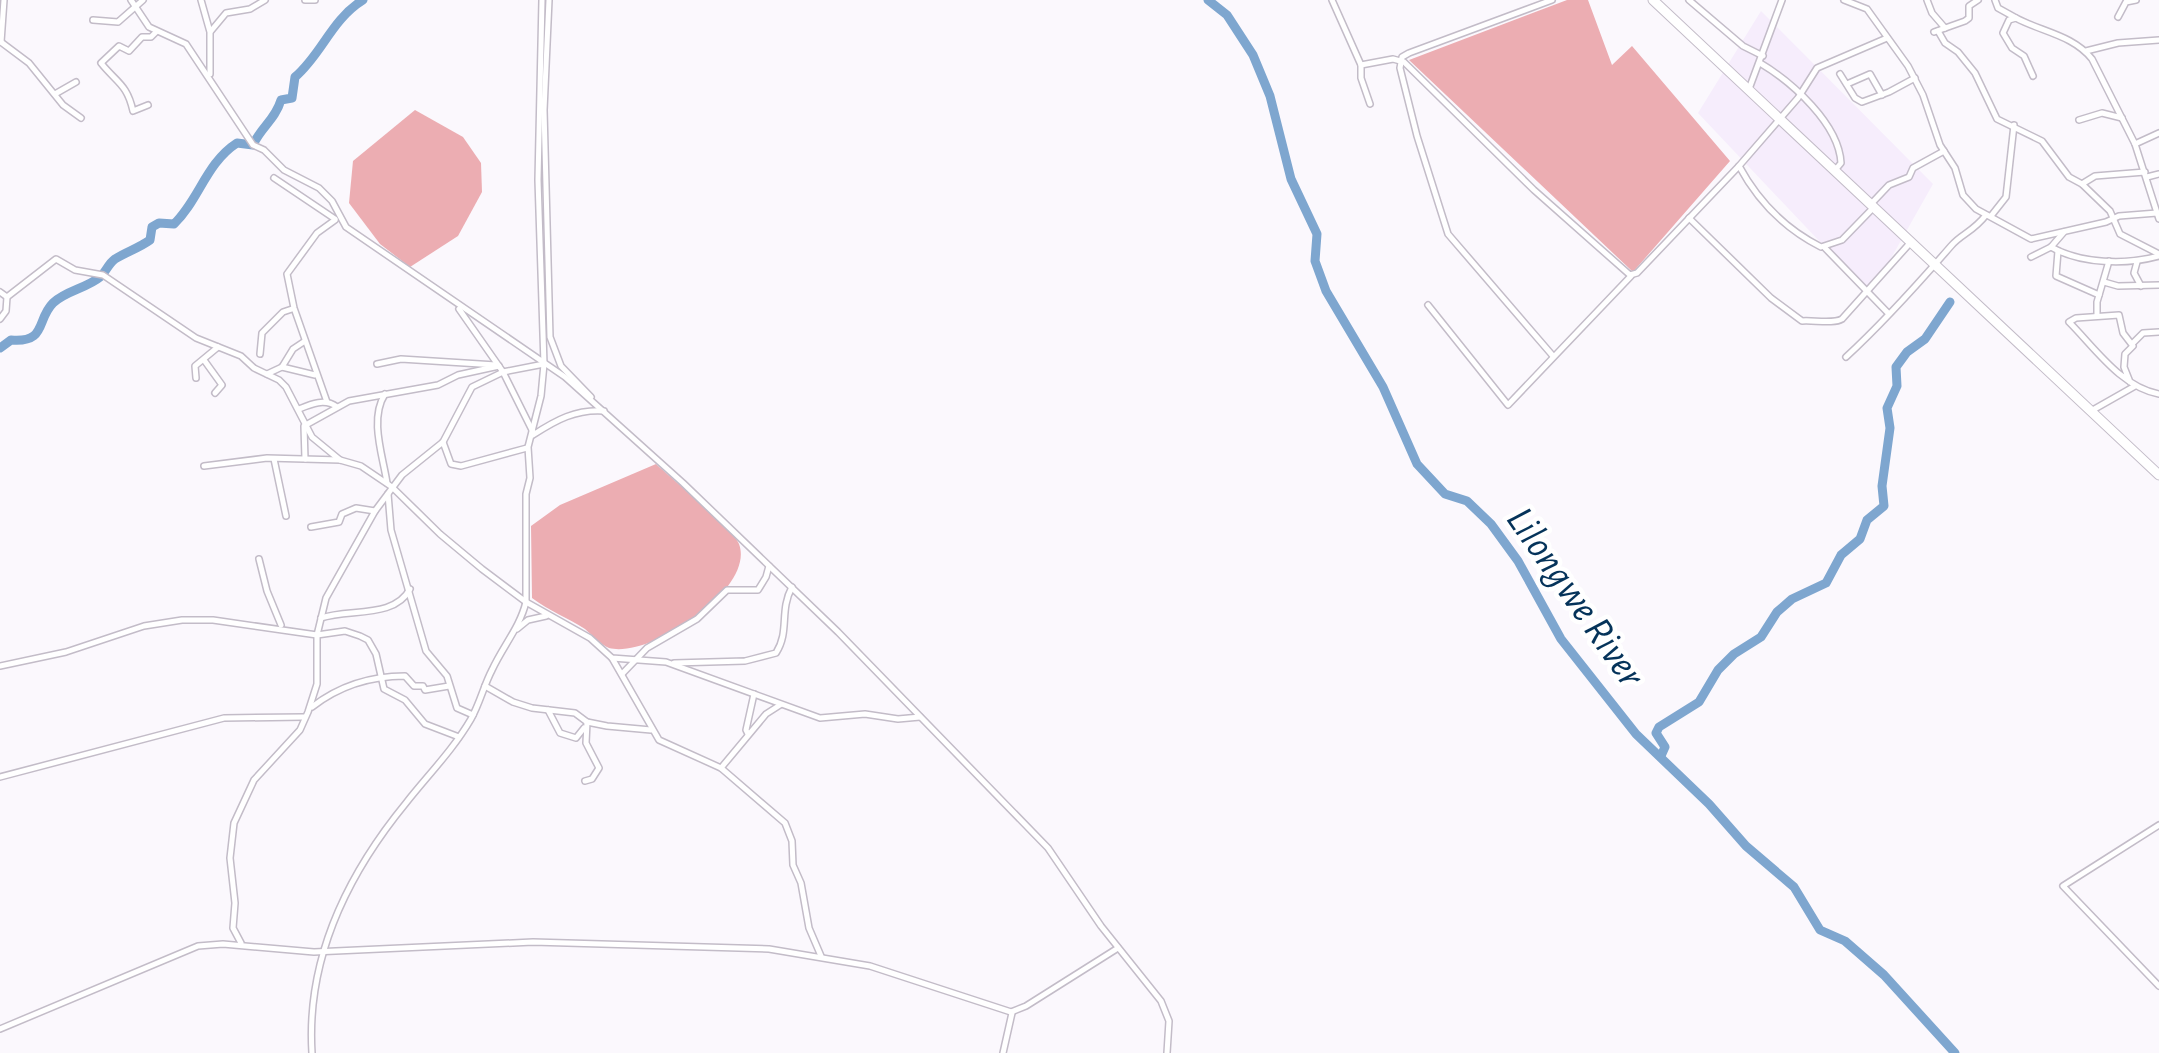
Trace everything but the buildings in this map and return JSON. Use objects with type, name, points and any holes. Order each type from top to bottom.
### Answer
[{"type":"main road","points":[[1653,0],[2159,475]]},
{"type":"street","points":[[93,20],[118,22],[133,3],[143,0]]},
{"type":"street","points":[[201,0],[210,32],[210,77]]},
{"type":"street","points":[[210,32],[220,16],[266,0]]},
{"type":"street","points":[[305,0],[315,0]]},
{"type":"street","points":[[312,1053],[312,1000],[322,952],[348,885],[374,844],[474,715],[526,602],[528,447],[534,435],[544,364],[538,180],[542,0]]},
{"type":"street","points":[[549,0],[544,126],[550,338],[561,366],[792,587],[1041,840],[1166,1009],[1167,1053]]},
{"type":"street","points":[[1344,0],[1333,2],[1361,65],[1370,104]]},
{"type":"street","points":[[1552,0],[1405,54],[1401,60],[1402,83],[1448,234],[1553,356]]},
{"type":"street","points":[[1689,0],[1820,114],[1842,160],[1835,170]]},
{"type":"street","points":[[1749,90],[1782,0]]},
{"type":"street","points":[[1844,0],[1866,9],[1915,78],[1964,195],[1988,216],[2031,239],[2114,218],[2158,216],[2134,144],[2086,51],[1998,8],[1995,0]]},
{"type":"street","points":[[1927,0],[1945,43],[1975,73],[1995,116],[2042,141],[2065,172],[2114,218],[2120,234],[2159,255]]},
{"type":"street","points":[[1939,30],[1968,18],[1968,6],[1978,0]]},
{"type":"street","points":[[2118,16],[2125,1],[2136,0]]},
{"type":"street","points":[[5,1],[0,43],[29,63],[64,106],[80,118]]},
{"type":"street","points":[[133,3],[156,32],[186,44],[253,145],[264,150],[284,170],[319,188],[332,200],[346,227]]},
{"type":"street","points":[[2016,18],[2004,26],[2003,33],[2012,48],[2024,56],[2032,76]]},
{"type":"street","points":[[148,105],[133,110],[132,97],[101,63],[118,46],[128,51],[142,37],[151,37],[156,32]]},
{"type":"street","points":[[1428,305],[1505,404],[1512,404],[1553,356],[1739,166],[1800,95],[1820,65],[1887,38]]},
{"type":"street","points":[[2086,51],[2118,43],[2159,40]]},
{"type":"street","points":[[1361,65],[1401,60]]},
{"type":"street","points":[[1401,60],[1534,190],[1627,274],[1634,274]]},
{"type":"street","points":[[1840,74],[1858,101],[1882,95],[1915,78]]},
{"type":"street","points":[[1846,84],[1870,74],[1882,95]]},
{"type":"street","points":[[55,94],[76,82]]},
{"type":"street","points":[[2079,120],[2102,114],[2122,118]]},
{"type":"street","points":[[1846,357],[1952,244],[1972,232],[2006,196],[2014,125]]},
{"type":"street","points":[[2134,144],[2159,133]]},
{"type":"street","points":[[1825,248],[1842,240],[1889,185],[1909,177],[1913,168],[1944,151]]},
{"type":"street","points":[[1739,166],[1753,192],[1786,225],[1825,248],[1888,313]]},
{"type":"street","points":[[2082,184],[2095,176],[2159,174]]},
{"type":"street","points":[[274,178],[544,364],[601,408]]},
{"type":"street","points":[[1689,218],[1771,298],[1802,320],[1838,322],[1912,242]]},
{"type":"street","points":[[336,220],[317,233],[287,272],[315,375],[327,402],[337,407]]},
{"type":"street","points":[[2064,232],[2054,249],[2056,276],[2099,295]]},
{"type":"street","points":[[2031,257],[2054,249],[2108,261],[2137,262],[2159,255]]},
{"type":"street","points":[[0,319],[6,312],[7,297],[56,259],[75,270],[103,275],[196,338],[241,356],[286,387],[304,426],[305,458]]},
{"type":"street","points":[[2098,316],[2108,261]]},
{"type":"street","points":[[2137,262],[2136,278],[2144,287]]},
{"type":"street","points":[[2104,282],[2159,285]]},
{"type":"street","points":[[0,292],[7,297]]},
{"type":"street","points":[[454,303],[501,369],[534,435]]},
{"type":"street","points":[[260,354],[262,333],[284,312],[294,308]]},
{"type":"street","points":[[2132,344],[2117,313],[2069,322],[2133,384],[2159,394]]},
{"type":"street","points":[[2133,384],[2124,366],[2125,352],[2143,333],[2159,332]]},
{"type":"street","points":[[268,374],[282,366],[306,340]]},
{"type":"street","points":[[196,378],[196,366],[218,347]]},
{"type":"street","points":[[378,364],[409,359],[501,369]]},
{"type":"street","points":[[204,360],[222,385],[215,393]]},
{"type":"street","points":[[304,426],[364,397],[438,385],[458,375],[544,364]]},
{"type":"street","points":[[282,366],[315,375]]},
{"type":"street","points":[[223,944],[233,928],[235,903],[230,858],[239,808],[254,780],[293,738],[310,708],[317,684],[317,634],[326,598],[389,487],[443,442],[472,387],[501,369]]},
{"type":"street","points":[[2091,411],[2133,384]]},
{"type":"street","points":[[385,394],[379,404],[378,436],[389,487],[390,530],[429,657],[446,676],[459,710],[474,715]]},
{"type":"street","points":[[299,409],[327,402]]},
{"type":"street","points":[[534,435],[571,414],[601,408]]},
{"type":"street","points":[[304,426],[340,460]]},
{"type":"street","points":[[443,442],[451,464],[462,466],[528,447]]},
{"type":"street","points":[[274,458],[286,516]]},
{"type":"street","points":[[204,466],[230,460],[274,458],[340,460],[360,466],[526,602],[590,638],[612,658],[651,730],[670,747],[721,768],[785,823],[792,840],[809,928],[821,956]]},
{"type":"street","points":[[311,526],[339,522],[342,514],[356,508],[375,512]]},
{"type":"street","points":[[259,559],[267,591],[283,627]]},
{"type":"street","points":[[622,674],[647,648],[697,619],[727,590],[758,590],[769,566]]},
{"type":"street","points":[[612,658],[745,661],[776,652],[784,640],[782,612],[792,587]]},
{"type":"street","points":[[321,618],[343,611],[386,609],[402,600],[410,589]]},
{"type":"street","points":[[514,632],[528,620],[550,616]]},
{"type":"street","points":[[0,666],[66,652],[144,626],[182,620],[283,627],[317,634],[345,631],[368,640],[384,689],[405,700],[425,724],[459,737]]},
{"type":"street","points":[[666,662],[827,719],[865,714],[920,718]]},
{"type":"street","points":[[310,708],[332,692],[382,676],[405,676],[414,686],[423,686],[425,690],[449,686]]},
{"type":"street","points":[[485,686],[513,702],[575,713],[586,725],[586,743],[599,768],[586,781]]},
{"type":"street","points":[[749,735],[746,730],[754,694]]},
{"type":"street","points":[[721,768],[766,714],[781,705]]},
{"type":"street","points":[[548,710],[560,733],[576,738],[586,725]]},
{"type":"street","points":[[0,777],[224,718],[306,717]]},
{"type":"street","points":[[586,725],[651,730]]},
{"type":"street","points":[[2159,825],[2063,886],[2159,986]]},
{"type":"street","points":[[233,928],[244,944]]},
{"type":"street","points":[[0,1028],[198,946],[223,944],[322,952],[533,942],[769,949],[870,966],[1012,1012]]},
{"type":"street","points":[[1002,1053],[1012,1012],[1118,948]]},
{"type":"shaded area","points":[[1567,0],[1588,0],[1612,65],[1632,46],[1730,161],[1633,272],[1409,60]]},
{"type":"shaded area","points":[[1761,11],[1933,184],[1873,290],[1875,300],[1698,113]]},
{"type":"shaded area","points":[[415,110],[463,137],[481,163],[482,192],[458,236],[410,267],[380,244],[349,203],[353,161]]},
{"type":"shaded area","points":[[656,464],[734,537],[739,544],[740,562],[732,581],[696,617],[649,643],[627,649],[609,648],[532,598],[531,526],[560,505]]},
{"type":"waterway","points":[[0,348],[11,340],[36,334],[53,303],[95,281],[115,259],[150,240],[152,227],[159,223],[174,224],[226,151],[237,143],[253,145],[281,100],[292,98],[295,77],[343,17],[363,0]]},
{"type":"waterway","name":"Lilongwe River","points":[[1208,0],[1227,15],[1253,55],[1270,96],[1291,179],[1317,234],[1315,261],[1326,291],[1383,387],[1417,464],[1445,494],[1467,501],[1491,524],[1518,561],[1561,639],[1636,734],[1709,804],[1746,846],[1794,887],[1820,930],[1845,941],[1884,975],[1955,1053]]},
{"type":"waterway","points":[[1661,756],[1665,747],[1656,733],[1659,727],[1699,702],[1718,670],[1761,637],[1777,612],[1792,599],[1826,583],[1841,555],[1860,539],[1867,520],[1884,506],[1882,486],[1890,428],[1887,408],[1897,386],[1896,367],[1907,352],[1925,339],[1950,302]]}]
